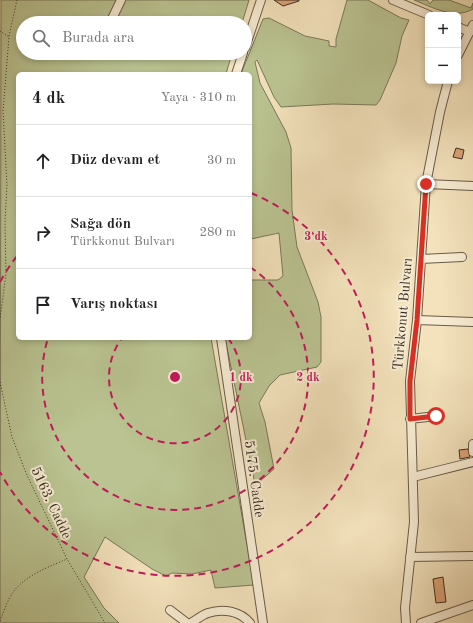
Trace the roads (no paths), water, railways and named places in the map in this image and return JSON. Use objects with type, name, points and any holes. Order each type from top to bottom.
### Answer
[{"type":"street","points":[[113,16],[121,0]]},
{"type":"street","points":[[252,27],[261,0]]},
{"type":"street","points":[[393,0],[425,13]]},
{"type":"street","points":[[461,28],[472,31],[461,50]]},
{"type":"street","points":[[237,72],[241,60]]},
{"type":"street","name":"Türkkonut Bulvarı","points":[[406,623],[405,608],[414,522],[410,381],[417,320],[426,184],[440,112],[447,84]]},
{"type":"street","points":[[426,184],[473,186]]},
{"type":"street","points":[[421,259],[462,257]]},
{"type":"street","points":[[417,320],[473,322]]},
{"type":"street","name":"5175. Cadde","points":[[221,340],[263,623]]},
{"type":"street","points":[[410,419],[436,416]]},
{"type":"street","points":[[473,444],[473,452]]},
{"type":"street","points":[[413,477],[473,462]]},
{"type":"street","points":[[410,557],[473,556]]},
{"type":"street","points":[[421,623],[473,604]]},
{"type":"street","points":[[170,610],[186,623]]},
{"type":"street","points":[[191,623],[207,613],[223,611],[237,612],[250,623]]}]
